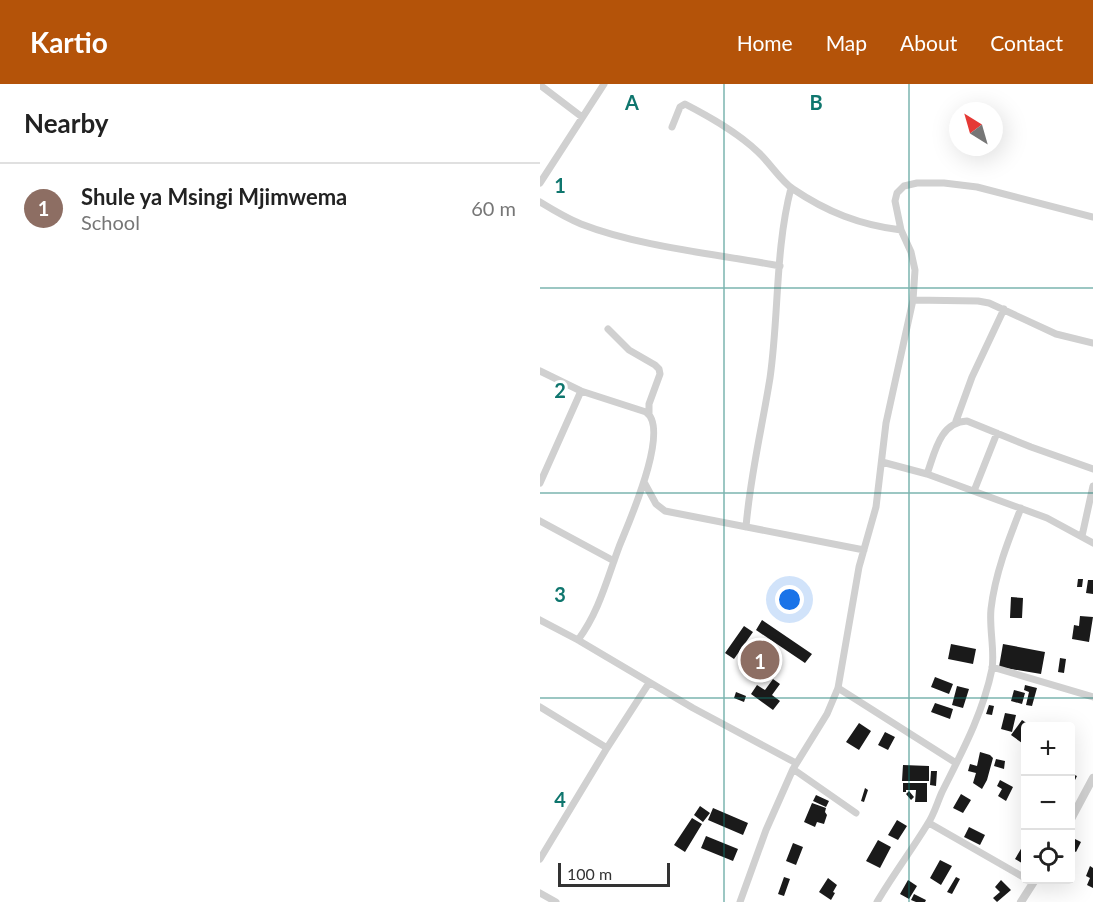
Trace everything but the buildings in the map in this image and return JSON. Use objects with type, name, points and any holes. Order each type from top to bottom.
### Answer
[{"type":"street","points":[[540,183],[604,84]]},
{"type":"street","points":[[540,85],[582,117]]},
{"type":"street","points":[[672,127],[680,107],[685,104],[732,131],[756,150],[791,188],[856,222],[901,230]]},
{"type":"street","points":[[740,902],[766,830],[795,766],[827,714],[838,688],[858,576],[876,507],[886,423],[913,300],[914,261],[901,230],[895,201],[897,193],[904,186],[917,183],[944,183],[976,187],[1093,217]]},
{"type":"street","points":[[746,527],[749,490],[770,378],[780,266],[791,188]]},
{"type":"street","points":[[540,202],[578,223],[599,230],[648,242],[780,266]]},
{"type":"street","points":[[913,300],[978,302],[1004,309],[1056,334],[1093,343]]},
{"type":"street","points":[[927,474],[943,434],[956,421],[972,377],[1004,309]]},
{"type":"street","points":[[579,640],[598,608],[644,482],[654,424],[649,414],[649,404],[660,374],[655,365],[629,350],[608,329]]},
{"type":"street","points":[[540,371],[580,391],[634,407],[649,414]]},
{"type":"street","points":[[540,483],[580,391]]},
{"type":"street","points":[[956,421],[967,421],[1093,469]]},
{"type":"street","points":[[974,491],[998,433]]},
{"type":"street","points":[[882,462],[927,474],[1022,508],[1047,518],[1093,543]]},
{"type":"street","points":[[644,482],[656,504],[665,511],[864,550]]},
{"type":"street","points":[[1082,536],[1093,486]]},
{"type":"street","points":[[877,902],[929,823],[978,716],[992,667],[991,609],[996,583],[1004,552],[1022,508]]},
{"type":"street","points":[[540,521],[614,561]]},
{"type":"street","points":[[540,620],[579,640],[649,683],[795,766],[856,813]]},
{"type":"street","points":[[992,667],[1093,697]]},
{"type":"street","points":[[540,859],[649,683]]},
{"type":"street","points":[[838,688],[956,763]]},
{"type":"street","points":[[540,707],[607,748]]},
{"type":"street","points":[[1075,814],[1092,783]]},
{"type":"street","points":[[929,823],[1021,874]]},
{"type":"street","points":[[1026,900],[1030,884]]},
{"type":"street","points":[[540,893],[556,902]]},
{"type":"place","name":"Shule ya Msingi Mjimwema","points":[[760,660]]}]
